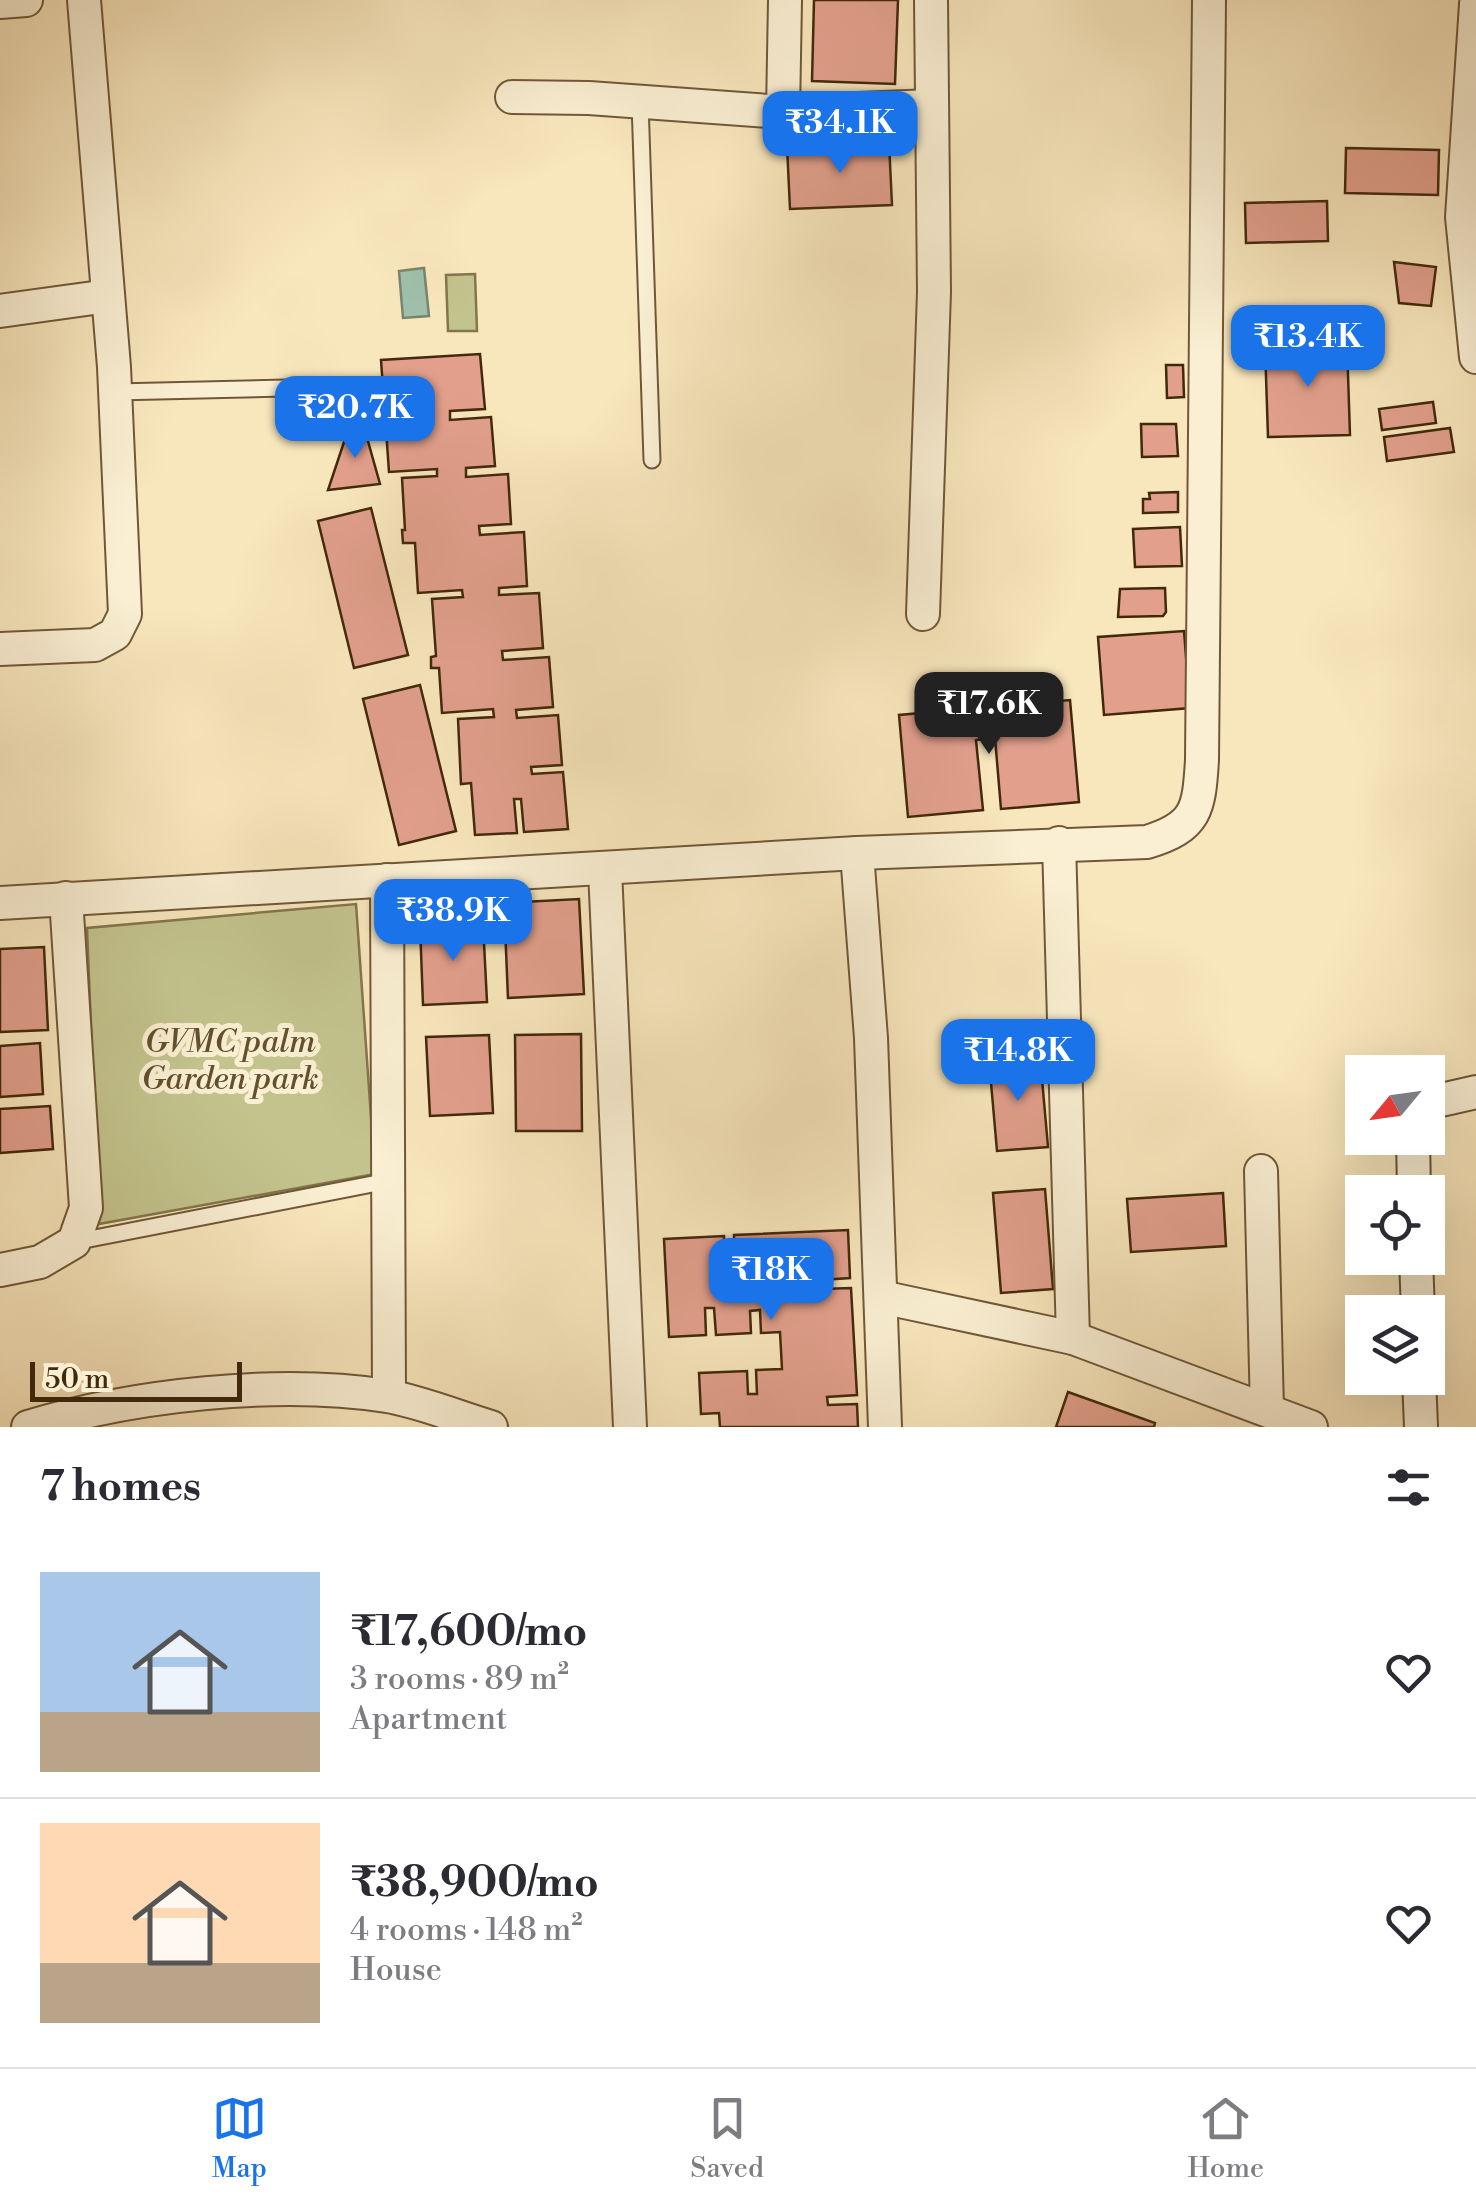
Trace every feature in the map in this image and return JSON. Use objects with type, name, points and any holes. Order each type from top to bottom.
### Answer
[{"type":"street","points":[[0,2],[26,0]]},
{"type":"street","points":[[0,650],[95,645],[115,634],[125,614],[115,392],[84,0]]},
{"type":"street","points":[[782,112],[785,0]]},
{"type":"street","points":[[922,614],[934,292],[931,0]]},
{"type":"street","points":[[0,903],[857,853],[1147,842],[1188,824],[1200,800],[1209,0]]},
{"type":"street","points":[[1476,4],[1462,217],[1476,357]]},
{"type":"street","points":[[512,97],[782,112],[932,106]]},
{"type":"street","points":[[0,311],[108,296]]},
{"type":"street","points":[[1059,843],[1074,1338]]},
{"type":"street","points":[[857,853],[871,1038],[886,1427]]},
{"type":"street","points":[[605,870],[630,1427]]},
{"type":"street","points":[[387,880],[388,1396]]},
{"type":"street","points":[[0,1270],[40,1262],[74,1242],[86,1208],[66,898]]},
{"type":"street","points":[[1445,1098],[1476,1092]]},
{"type":"street","points":[[1261,1172],[1266,1410]]},
{"type":"street","points":[[881,1297],[1074,1338],[1311,1427]]},
{"type":"street","points":[[28,1427],[173,1398],[279,1389],[388,1396],[491,1427]]},
{"type":"street","points":[[1420,1395],[1421,1427]]},
{"type":"lane","points":[[640,102],[652,460]]},
{"type":"lane","points":[[115,392],[370,386]]},
{"type":"lane","points":[[74,1242],[388,1181]]},
{"type":"green space","points":[[475,274],[477,331],[448,331],[446,275]]},
{"type":"green space","name":"GVMC palm Garden park","points":[[356,904],[375,1174],[99,1224],[87,928]]},
{"type":"shaded area","points":[[424,268],[429,316],[403,318],[399,271]]},
{"type":"building","points":[[814,0],[898,0],[895,84],[812,81]]},
{"type":"building","points":[[889,142],[892,205],[790,209],[787,146]]},
{"type":"building","points":[[1346,148],[1439,150],[1438,195],[1345,193]]},
{"type":"building","points":[[1327,201],[1328,241],[1246,243],[1245,203]]},
{"type":"building","points":[[1394,262],[1436,267],[1431,306],[1399,303]]},
{"type":"building","points":[[1347,344],[1350,435],[1268,437],[1265,346]]},
{"type":"building","points":[[480,354],[485,409],[450,411],[450,420],[491,417],[495,466],[466,468],[466,477],[508,474],[511,524],[479,526],[480,535],[524,532],[527,586],[499,588],[499,595],[539,593],[543,648],[502,651],[503,660],[549,657],[553,707],[516,710],[517,718],[558,715],[562,765],[531,767],[532,774],[563,772],[568,829],[524,832],[521,799],[514,799],[517,833],[475,835],[471,783],[461,784],[458,719],[494,717],[493,709],[442,713],[439,668],[431,668],[431,657],[436,656],[432,599],[463,597],[462,590],[418,593],[415,543],[403,543],[402,478],[437,476],[437,469],[389,472],[386,429],[375,430],[374,417],[385,416],[381,360]]},
{"type":"building","points":[[1166,365],[1183,365],[1184,397],[1167,398]]},
{"type":"building","points":[[1433,402],[1436,423],[1382,430],[1379,409]]},
{"type":"building","points":[[362,420],[380,484],[328,490],[350,424]]},
{"type":"building","points":[[1141,424],[1176,424],[1178,456],[1142,457]]},
{"type":"building","points":[[1450,428],[1454,452],[1387,461],[1384,437]]},
{"type":"building","points":[[1178,492],[1178,512],[1143,513],[1143,499],[1150,499],[1149,493]]},
{"type":"building","points":[[371,508],[408,655],[354,668],[318,521]]},
{"type":"building","points":[[1180,527],[1182,566],[1135,567],[1133,529]]},
{"type":"building","points":[[1165,588],[1163,616],[1118,617],[1120,589]]},
{"type":"building","points":[[1184,631],[1190,708],[1104,715],[1098,637]]},
{"type":"building","points":[[420,685],[456,831],[399,845],[363,699]]},
{"type":"building","points":[[1070,700],[1079,802],[1001,809],[995,738],[976,740],[983,810],[908,817],[899,715]]},
{"type":"building","points":[[579,899],[584,994],[508,998],[504,903]]},
{"type":"building","points":[[483,923],[487,1002],[423,1005],[420,925]]},
{"type":"building","points":[[44,947],[48,1030],[0,1032],[0,949]]},
{"type":"building","points":[[581,1034],[582,1131],[516,1131],[515,1035]]},
{"type":"building","points":[[489,1035],[493,1113],[430,1116],[426,1037]]},
{"type":"building","points":[[40,1043],[43,1094],[0,1097],[0,1046]]},
{"type":"building","points":[[1040,1056],[1048,1147],[997,1151],[989,1060]]},
{"type":"building","points":[[50,1106],[53,1149],[0,1153],[0,1109]]},
{"type":"building","points":[[1045,1189],[1053,1289],[1001,1293],[993,1193]]},
{"type":"building","points":[[1223,1193],[1226,1246],[1131,1252],[1127,1199]]},
{"type":"building","points":[[848,1230],[850,1278],[821,1280],[821,1289],[851,1288],[857,1395],[827,1397],[828,1405],[857,1404],[858,1427],[720,1427],[719,1413],[701,1414],[699,1373],[747,1371],[748,1394],[757,1394],[756,1370],[782,1369],[780,1332],[761,1333],[760,1310],[750,1311],[751,1333],[716,1335],[714,1308],[705,1308],[706,1335],[669,1337],[664,1239],[724,1236],[725,1253],[734,1253],[734,1235]]},
{"type":"building","points":[[1068,1392],[1155,1423],[1154,1427],[1056,1427]]}]
